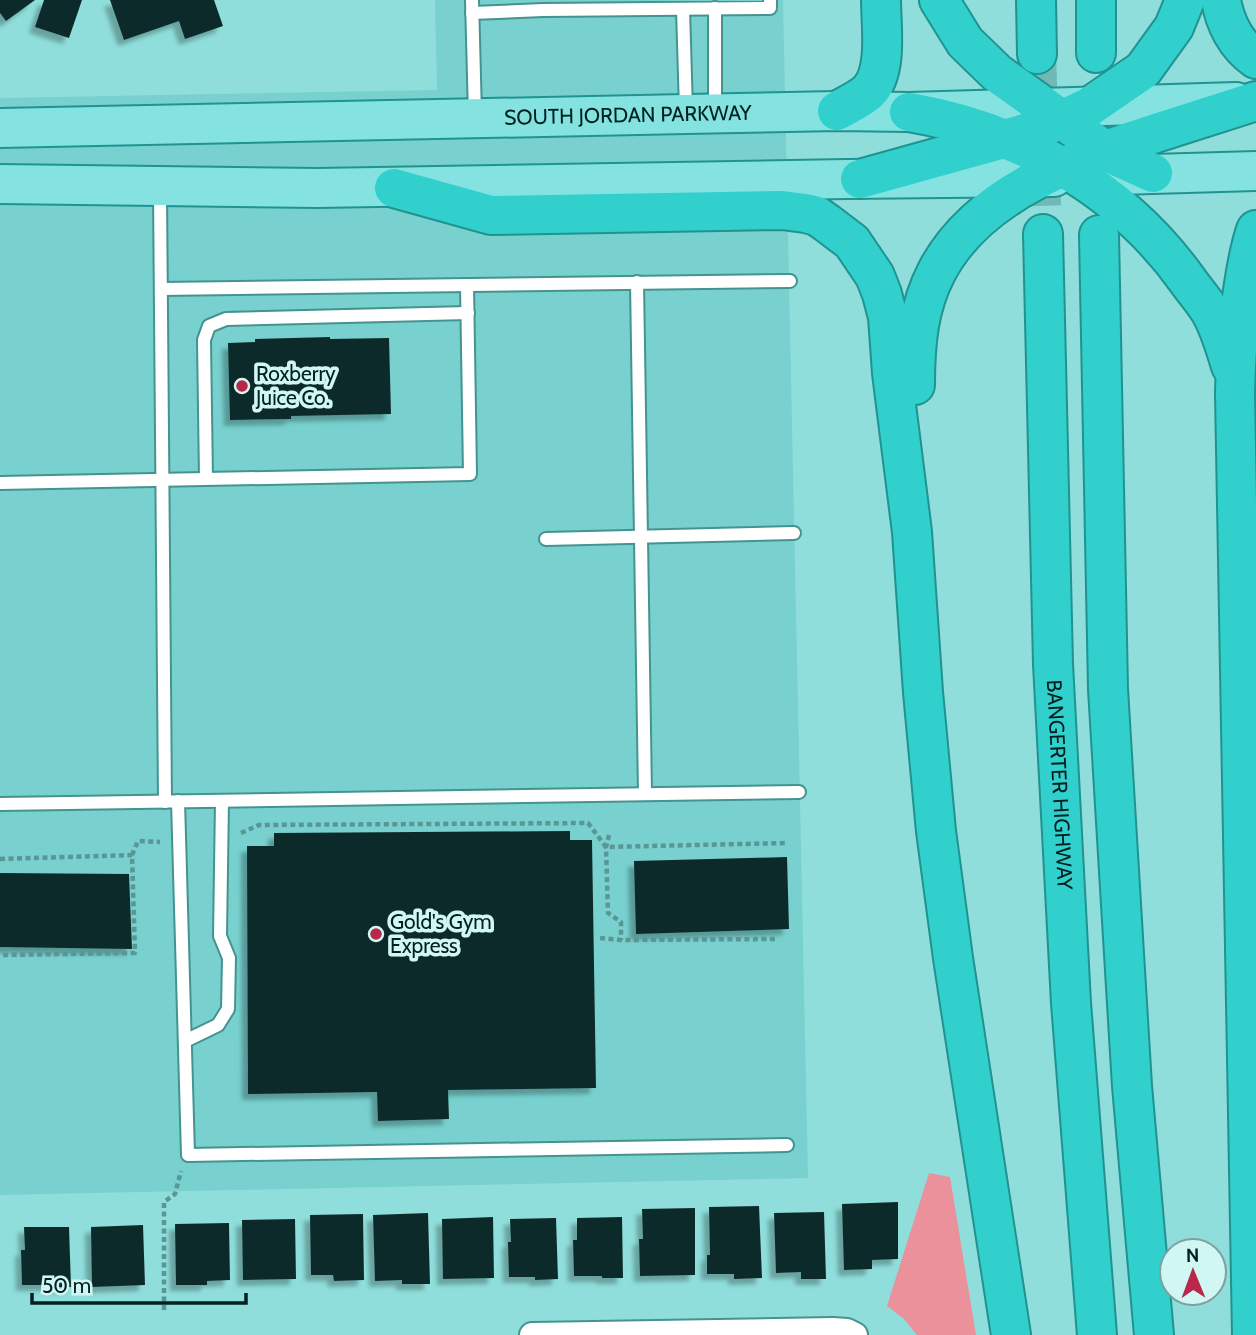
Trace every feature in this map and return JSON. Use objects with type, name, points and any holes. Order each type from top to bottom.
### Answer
[{"type":"highway","points":[[837,111],[869,91],[876,81],[882,57],[881,0]]},
{"type":"highway","points":[[939,0],[970,47],[997,72],[1065,112]]},
{"type":"highway","points":[[1036,0],[1037,54]]},
{"type":"highway","points":[[1096,0],[1096,53]]},
{"type":"highway","points":[[860,179],[1022,134],[1121,87],[1143,70],[1174,27],[1185,0]]},
{"type":"highway","points":[[1221,0],[1228,25],[1234,35],[1243,48],[1256,58]]},
{"type":"highway","points":[[912,532],[915,344],[919,321],[938,269],[967,231],[998,204],[1071,167],[1256,101]]},
{"type":"highway","points":[[909,112],[942,118],[1004,138],[1071,167],[1119,205],[1149,232],[1174,260],[1211,312],[1230,365],[1235,393]]},
{"type":"highway","points":[[1065,112],[1071,167]]},
{"type":"highway","points":[[1071,167],[1115,156],[1153,173]]},
{"type":"highway","points":[[394,188],[491,215],[782,210],[805,213],[817,216],[852,242],[875,276],[886,305],[889,325],[892,373],[912,532],[936,831],[1011,1335]]},
{"type":"highway","points":[[1252,1335],[1235,393],[1241,306],[1250,249],[1256,230]]},
{"type":"highway","name":"BANGERTER HIGHWAY","points":[[1043,234],[1053,664],[1071,1003],[1097,1335]]},
{"type":"highway","points":[[1100,235],[1108,689],[1132,1086],[1154,1335]]},
{"type":"main road","name":"SOUTH JORDAN PARKWAY","points":[[0,128],[701,113],[1065,112],[1256,101]]},
{"type":"main road","points":[[0,184],[394,188],[860,179],[1071,167]]},
{"type":"main road","points":[[1153,173],[1256,171]]},
{"type":"street","points":[[532,1335],[833,1330],[847,1331],[855,1335]]},
{"type":"lane","points":[[475,118],[472,6],[770,8],[770,0]]},
{"type":"lane","points":[[701,113],[715,8]]},
{"type":"lane","points":[[683,9],[701,113]]},
{"type":"lane","points":[[160,186],[162,480],[171,802],[185,1041],[188,1155],[787,1145]]},
{"type":"lane","points":[[161,289],[790,281]]},
{"type":"lane","points":[[637,282],[645,794]]},
{"type":"lane","points":[[0,483],[470,474],[467,285]]},
{"type":"lane","points":[[206,479],[204,340],[209,326],[226,319],[468,313]]},
{"type":"lane","points":[[546,539],[794,533]]},
{"type":"lane","points":[[0,804],[799,792]]},
{"type":"lane","points":[[185,1041],[218,1026],[228,1009],[229,958],[220,936],[222,801]]},
{"type":"path","points":[[238,834],[259,825],[588,823],[607,847]]},
{"type":"path","points":[[609,835],[608,913],[621,922],[621,940]]},
{"type":"path","points":[[0,955],[135,953],[132,855],[138,841],[161,843]]},
{"type":"path","points":[[607,847],[787,843]]},
{"type":"path","points":[[0,859],[132,855]]},
{"type":"path","points":[[600,939],[776,939]]},
{"type":"path","points":[[164,1310],[164,1202],[175,1194],[179,1177]]},
{"type":"shaded area","points":[[435,0],[783,0],[808,1178],[0,1195],[0,98],[437,90]]},
{"type":"shaded area","points":[[929,1173],[950,1177],[976,1335],[917,1335],[904,1319],[887,1306]]},
{"type":"building","points":[[0,0],[35,0],[6,21],[0,13]]},
{"type":"building","points":[[44,0],[82,0],[69,38],[35,27]]},
{"type":"building","points":[[110,0],[214,0],[223,26],[185,39],[179,21],[124,40]]},
{"type":"building","points":[[389,338],[391,414],[230,420],[228,343],[255,342],[255,339]]},
{"type":"building","points":[[570,831],[570,840],[592,840],[596,1088],[448,1090],[449,1119],[378,1121],[377,1092],[248,1094],[247,846],[274,846],[274,833]]},
{"type":"building","points":[[787,857],[789,929],[636,934],[634,861]]},
{"type":"building","points":[[0,873],[129,874],[132,949],[0,947]]},
{"type":"building","points":[[898,1202],[898,1259],[872,1260],[872,1269],[844,1270],[842,1204]]},
{"type":"building","points":[[759,1206],[762,1278],[734,1279],[734,1274],[707,1274],[707,1255],[710,1255],[709,1207]]},
{"type":"building","points":[[695,1208],[695,1275],[640,1276],[639,1239],[643,1239],[642,1209]]},
{"type":"building","points":[[824,1212],[826,1279],[801,1279],[801,1272],[776,1273],[774,1213]]},
{"type":"building","points":[[428,1213],[430,1284],[402,1284],[402,1280],[375,1281],[373,1215]]},
{"type":"building","points":[[363,1214],[364,1280],[334,1281],[333,1275],[311,1275],[310,1215]]},
{"type":"building","points":[[493,1217],[494,1278],[443,1279],[442,1219]]},
{"type":"building","points":[[622,1217],[623,1278],[574,1276],[573,1240],[577,1240],[577,1218]]},
{"type":"building","points":[[556,1218],[558,1279],[509,1277],[510,1219]]},
{"type":"building","points":[[295,1219],[296,1279],[243,1280],[242,1220]]},
{"type":"building","points":[[229,1223],[230,1280],[207,1281],[207,1285],[176,1285],[175,1224]]},
{"type":"building","points":[[143,1225],[145,1285],[92,1287],[91,1227]]},
{"type":"building","points":[[24,1227],[69,1227],[71,1287],[22,1285],[21,1250],[25,1250]]},
{"type":"tunnel","points":[[1037,54],[1043,234]]},
{"type":"place","name":"Roxberry Juice Co.","points":[[242,386]]},
{"type":"place","name":"Gold's Gym Express","points":[[376,934]]}]
